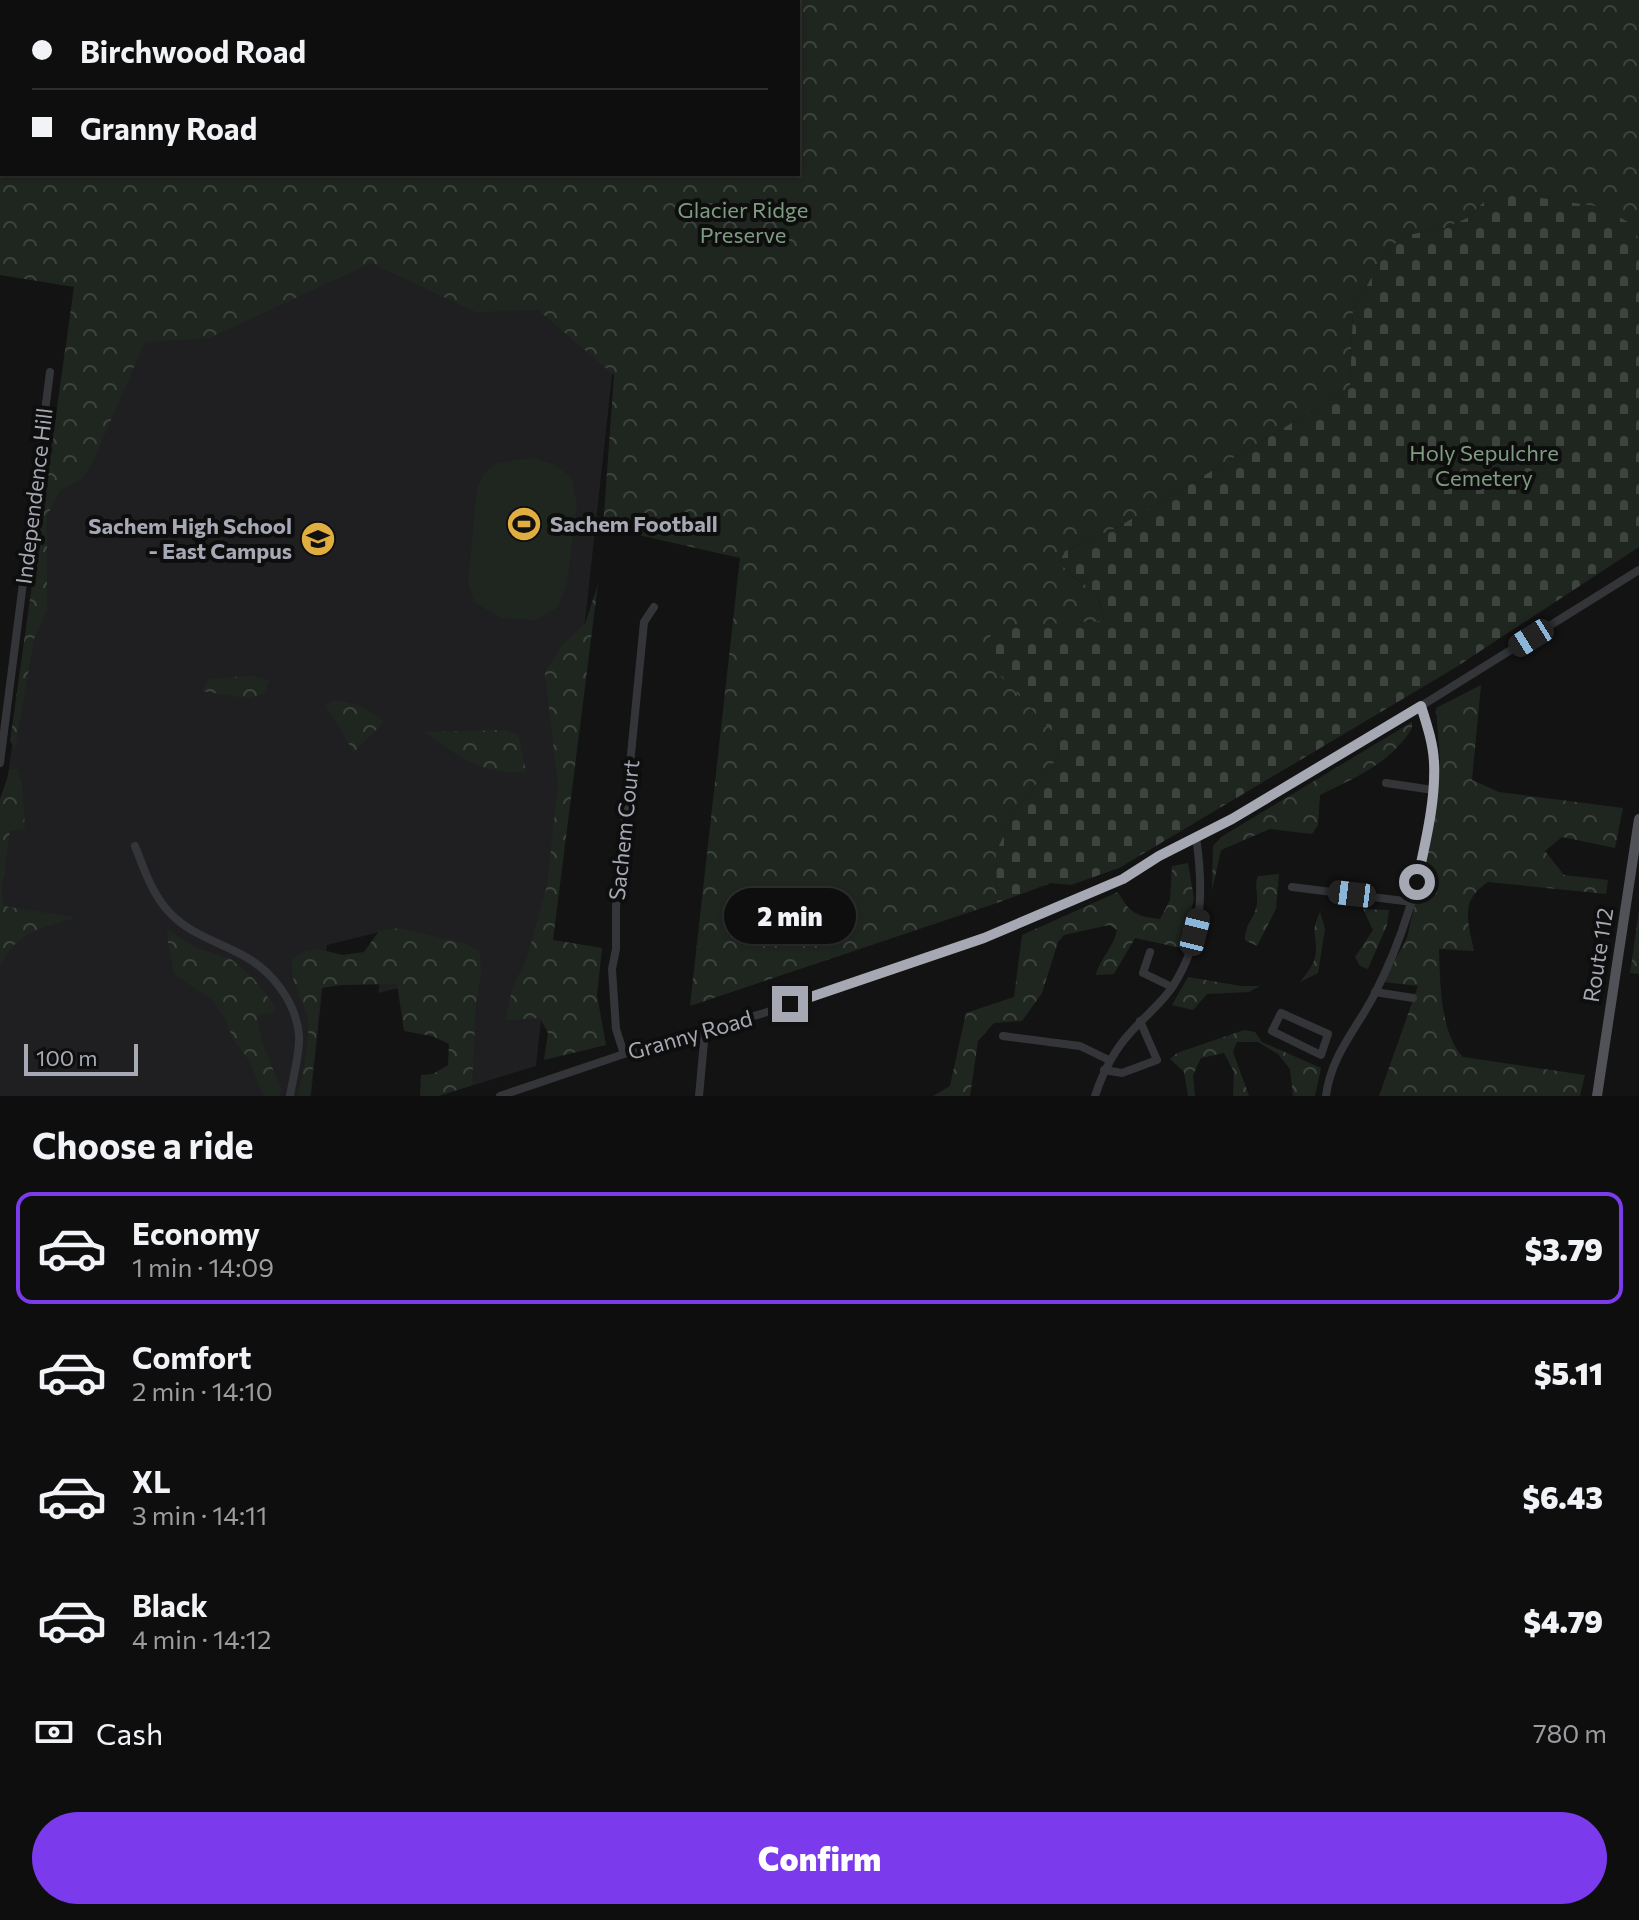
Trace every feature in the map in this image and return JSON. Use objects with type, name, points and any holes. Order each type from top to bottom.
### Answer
[{"type":"main road","name":"Route 112","points":[[1597,1096],[1639,819]]},
{"type":"street","name":"Independence Hill","points":[[0,763],[50,372]]},
{"type":"street","name":"Granny Road","points":[[500,1096],[624,1054],[764,1013],[997,933],[1123,879],[1159,856],[1232,819],[1421,706],[1639,570]]},
{"type":"street","name":"Sachem Court","points":[[624,1054],[616,1029],[613,1001],[616,907],[644,622],[654,607]]},
{"type":"street","points":[[1326,1096],[1334,1063],[1375,992],[1400,939],[1412,902],[1433,790],[1434,762],[1421,706]]},
{"type":"street","points":[[1386,783],[1433,790]]},
{"type":"street","points":[[1095,1096],[1109,1060],[1172,987],[1191,951],[1200,914],[1202,878],[1196,837]]},
{"type":"street","points":[[135,846],[149,883],[170,913],[201,936],[246,957],[271,975],[288,1000],[299,1034],[290,1096]]},
{"type":"street","points":[[1292,887],[1412,902]]},
{"type":"street","points":[[1150,952],[1143,973],[1172,987]]},
{"type":"street","points":[[1375,992],[1413,998]]},
{"type":"street","points":[[1321,1055],[1328,1034],[1281,1013],[1272,1031],[1334,1063]]},
{"type":"street","points":[[1104,1070],[1122,1073],[1157,1060],[1140,1021]]},
{"type":"street","points":[[699,1096],[705,1031]]},
{"type":"street","points":[[1003,1036],[1080,1046],[1109,1060]]},
{"type":"shaded area","name":"Sachem High School - East Campus","points":[[94,176],[626,249],[536,1066],[451,1092],[461,973],[378,993],[388,930],[327,945],[311,1096],[0,1096],[0,830]]},
{"type":"green space","name":"Glacier Ridge Preserve","points":[[800,0],[1639,0],[1639,239],[1628,222],[1487,199],[1467,218],[1445,228],[1413,234],[1389,247],[1353,310],[1350,388],[1118,527],[1065,551],[1060,561],[1067,571],[1092,590],[1104,621],[1080,622],[1054,733],[1059,745],[1057,759],[1015,811],[996,852],[997,903],[690,1006],[740,558],[603,527],[614,375],[538,310],[476,312],[371,263],[209,338],[145,342],[92,463],[82,479],[60,490],[47,516],[47,611],[34,639],[15,749],[10,741],[74,287],[0,275],[0,176],[800,176]]},
{"type":"green space","name":"Holy Sepulchre Cemetery","points":[[1514,194],[1602,207],[1628,222],[1639,239],[1639,547],[1453,669],[1119,868],[1071,885],[1051,883],[997,903],[996,852],[1015,811],[1057,759],[1059,745],[1054,733],[992,667],[987,648],[990,637],[1006,626],[1104,621],[1102,607],[1093,591],[1074,577],[1060,561],[1065,551],[1118,527],[1350,388],[1353,310],[1389,247],[1413,234],[1445,228],[1467,218],[1487,199]]},
{"type":"green space","name":"Sachem Football","points":[[532,458],[553,464],[571,477],[577,504],[567,584],[558,607],[536,620],[500,618],[474,602],[468,582],[477,488],[484,473],[497,463]]},
{"type":"green space","points":[[598,584],[553,940],[602,948],[597,995],[606,1045],[544,1060],[548,1033],[540,1018],[506,1020],[512,989],[527,958],[547,886],[558,785],[545,673],[562,645],[585,624]]},
{"type":"green space","points":[[253,676],[269,680],[264,694],[246,698],[201,691],[210,679]]},
{"type":"green space","points":[[1481,685],[1472,780],[1499,792],[1623,808],[1615,848],[1562,837],[1545,851],[1564,875],[1608,880],[1606,894],[1488,882],[1479,889],[1469,904],[1468,912],[1474,951],[1439,949],[1446,1021],[1455,1047],[1463,1057],[1585,1075],[1580,1096],[1379,1096],[1418,986],[1383,982],[1407,938],[1428,843],[1440,759],[1436,708]]},
{"type":"green space","points":[[333,700],[360,707],[384,722],[354,752],[326,706]]},
{"type":"green space","points":[[1412,722],[1412,728],[1403,740],[1383,760],[1320,795],[1318,825],[1312,834],[1270,829],[1221,850],[1212,890],[1213,846],[1221,837]]},
{"type":"green space","points":[[505,730],[518,734],[526,771],[485,768],[459,756],[425,732]]},
{"type":"green space","points":[[17,768],[22,784],[25,829],[10,831],[1,891],[4,906],[76,918],[41,928],[21,939],[0,967],[0,799],[10,770]]},
{"type":"green space","points":[[1188,863],[1194,899],[1181,948],[1135,938],[1114,974],[1096,975],[1117,930],[1109,925],[1064,935],[1058,942],[1042,993],[1022,1021],[994,1023],[978,1041],[970,1096],[933,1096],[950,1086],[966,1013],[1014,997],[1022,935],[1118,892],[1134,912],[1160,919],[1170,900],[1172,866]]},
{"type":"green space","points":[[1279,874],[1276,909],[1257,946],[1245,940],[1256,909],[1258,876]]},
{"type":"green space","points":[[1363,909],[1389,910],[1387,925],[1368,969],[1360,966],[1355,957],[1373,930]]},
{"type":"green space","points":[[1639,910],[1639,974],[1630,973]]},
{"type":"green space","points":[[1320,912],[1325,929],[1318,973],[1300,982],[1315,956],[1315,929]]},
{"type":"green space","points":[[400,928],[467,944],[480,952],[472,1085],[439,1096],[420,1096],[421,1075],[433,1074],[448,1065],[449,1044],[432,1036],[404,1031],[397,984],[342,985],[321,988],[310,1096],[298,1096],[309,1028],[293,978],[292,959],[303,952],[318,949],[343,955],[364,952],[379,931]]},
{"type":"green space","points":[[168,930],[196,948],[231,959],[253,978],[275,1006],[274,1012],[257,1016],[263,1045],[281,1089],[280,1096],[264,1096],[249,1060],[233,1039],[225,1018],[211,999],[174,974]]},
{"type":"green space","points":[[1188,977],[1260,986],[1249,992],[1207,994],[1193,1010],[1172,1005]]},
{"type":"green space","points":[[1244,1030],[1255,1032],[1262,1042],[1321,1068],[1315,1096],[1293,1096],[1290,1069],[1278,1054],[1258,1042],[1237,1042],[1233,1052],[1249,1096],[1233,1096],[1234,1072],[1224,1053],[1201,1058],[1193,1075],[1195,1096],[1188,1096],[1184,1072],[1170,1059],[1177,1053]]},
{"type":"place","name":"Sachem Football","points":[[524,524]]},
{"type":"place","name":"Sachem High School - East Campus","points":[[318,539]]},
{"type":"route","points":[[790,1004],[984,938],[1123,879],[1159,856],[1232,819],[1421,706],[1434,762],[1428,828],[1417,882]]}]
